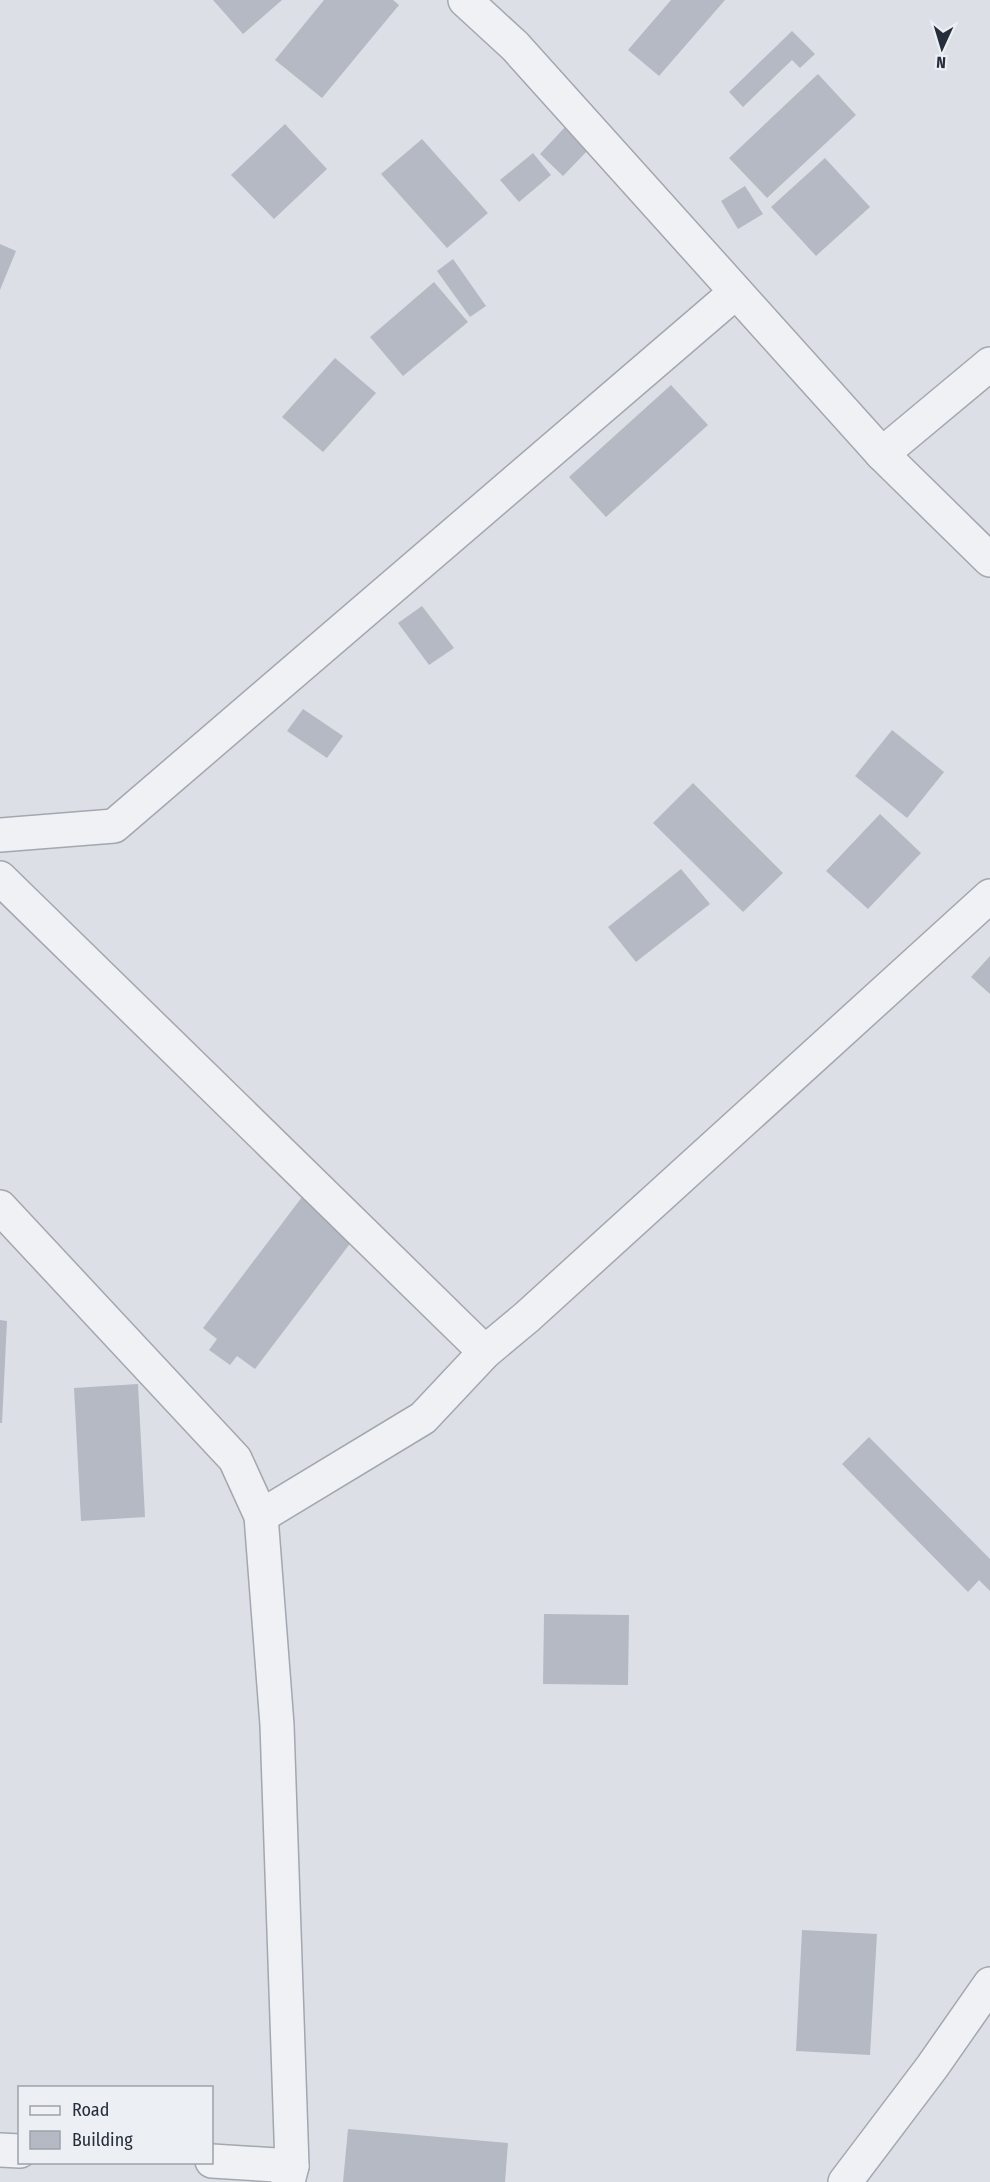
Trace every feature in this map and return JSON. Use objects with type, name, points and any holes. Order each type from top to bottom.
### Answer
[{"type":"street","points":[[465,0],[515,46],[882,454],[990,560]]},
{"type":"street","points":[[0,835],[114,826],[736,292]]},
{"type":"street","points":[[882,454],[990,364]]},
{"type":"street","points":[[0,878],[485,1352]]},
{"type":"street","points":[[261,1516],[423,1418],[485,1352],[527,1317],[990,896]]},
{"type":"street","points":[[0,1207],[235,1458],[261,1516],[277,1725],[290,2174],[213,2161]]},
{"type":"street","points":[[845,2182],[932,2067],[990,1984]]},
{"type":"street","points":[[0,2150],[18,2151]]},
{"type":"building","points":[[213,0],[282,0],[243,34]]},
{"type":"building","points":[[324,0],[393,0],[399,5],[322,98],[275,60]]},
{"type":"building","points":[[671,0],[725,0],[659,76],[628,50]]},
{"type":"building","points":[[792,31],[815,54],[800,68],[792,60],[743,107],[729,92]]},
{"type":"building","points":[[818,74],[856,115],[767,198],[729,158]]},
{"type":"building","points":[[285,124],[327,169],[274,219],[231,175]]},
{"type":"building","points":[[566,126],[590,148],[563,176],[540,154]]},
{"type":"building","points":[[422,139],[488,213],[447,248],[381,174]]},
{"type":"building","points":[[533,153],[551,175],[519,202],[500,180]]},
{"type":"building","points":[[825,158],[870,207],[816,256],[771,207]]},
{"type":"building","points":[[745,186],[763,214],[738,229],[721,201]]},
{"type":"building","points":[[0,244],[16,251],[0,290]]},
{"type":"building","points":[[453,259],[486,306],[470,317],[437,271]]},
{"type":"building","points":[[434,282],[468,322],[403,376],[370,337]]},
{"type":"building","points":[[335,358],[376,393],[323,452],[282,417]]},
{"type":"building","points":[[671,385],[708,425],[606,517],[569,477]]},
{"type":"building","points":[[422,606],[454,648],[429,665],[398,623]]},
{"type":"building","points":[[303,709],[343,736],[327,758],[287,731]]},
{"type":"building","points":[[892,730],[944,772],[907,818],[855,776]]},
{"type":"building","points":[[693,783],[783,873],[743,912],[653,823]]},
{"type":"building","points":[[880,814],[921,853],[868,909],[826,871]]},
{"type":"building","points":[[681,869],[710,904],[636,962],[608,927]]},
{"type":"building","points":[[990,956],[990,994],[971,977]]},
{"type":"building","points":[[302,1197],[355,1237],[255,1369],[237,1356],[230,1365],[209,1350],[217,1339],[203,1328]]},
{"type":"building","points":[[0,1320],[7,1321],[2,1423],[0,1423]]},
{"type":"building","points":[[138,1384],[145,1517],[81,1521],[74,1388]]},
{"type":"building","points":[[869,1437],[990,1559],[990,1591],[979,1580],[968,1592],[842,1464]]},
{"type":"building","points":[[544,1614],[629,1615],[628,1685],[543,1684]]},
{"type":"building","points":[[802,1930],[877,1934],[870,2055],[796,2051]]},
{"type":"building","points":[[348,2129],[508,2143],[505,2182],[343,2182]]}]
